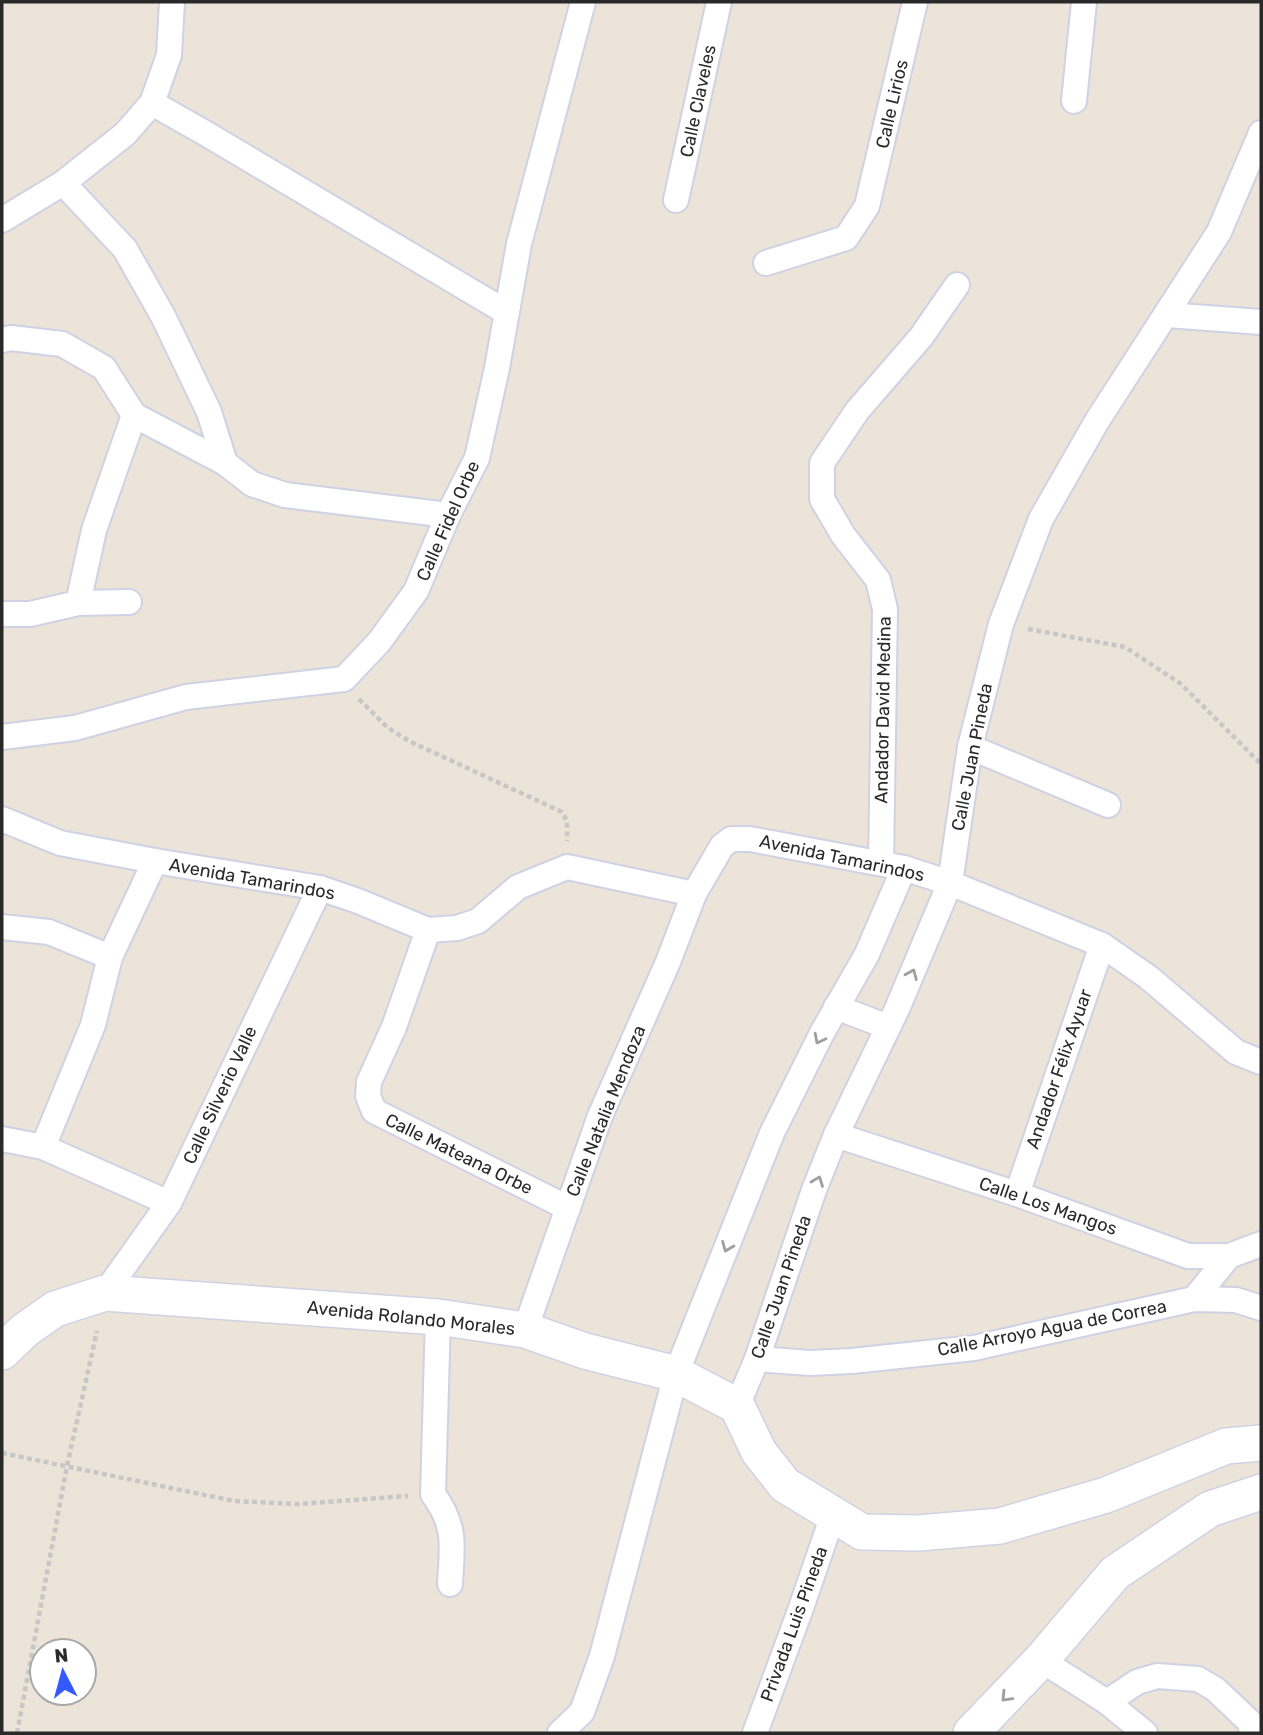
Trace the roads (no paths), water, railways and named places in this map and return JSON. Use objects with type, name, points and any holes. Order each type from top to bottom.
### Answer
[{"type":"street","points":[[2,220],[63,183],[125,134],[152,103],[169,55],[172,2]]},
{"type":"street","name":"Calle Fidel Orbe","points":[[3,732],[75,728],[186,697],[344,679],[379,642],[416,591],[447,515],[477,458],[493,389],[519,244],[583,2]]},
{"type":"street","name":"Calle Claveles","points":[[676,200],[719,2]]},
{"type":"street","name":"Calle Lirios","points":[[766,264],[846,237],[867,206],[915,2]]},
{"type":"street","points":[[1074,100],[1084,2]]},
{"type":"street","points":[[152,103],[506,312]]},
{"type":"street","name":"Calle Juan Pineda","points":[[737,1406],[757,1359],[814,1190],[836,1135],[888,1027],[950,883],[970,747],[1001,624],[1041,519],[1097,421],[1219,232],[1261,133]]},
{"type":"street","points":[[63,183],[125,249],[163,316],[209,412],[225,463]]},
{"type":"street","name":"Andador David Medina","points":[[892,866],[886,609],[878,580],[843,535],[822,499],[822,463],[856,411],[921,337],[957,285]]},
{"type":"street","points":[[1167,315],[1261,322]]},
{"type":"street","points":[[2,340],[12,338],[62,344],[104,368],[134,415],[225,463],[252,484],[285,495],[447,515]]},
{"type":"street","points":[[78,603],[94,530],[134,415]]},
{"type":"street","points":[[2,614],[30,614],[78,603],[129,602]]},
{"type":"street","points":[[970,747],[1108,805]]},
{"type":"street","name":"Avenida Tamarindos","points":[[2,819],[60,843],[320,888],[428,930],[457,928],[478,921],[518,887],[568,867],[694,894],[722,846],[732,839],[750,839],[892,866],[950,883]]},
{"type":"street","points":[[43,1147],[93,1026],[110,957],[155,861]]},
{"type":"street","points":[[560,1733],[582,1712],[601,1656],[676,1374],[772,1133],[836,1007],[867,954],[892,866]]},
{"type":"street","points":[[950,883],[1102,945],[1148,977],[1236,1052],[1261,1062]]},
{"type":"street","name":"Calle Silverio Valle","points":[[105,1293],[169,1203],[320,888]]},
{"type":"street","name":"Calle Natalia Mendoza","points":[[525,1330],[600,1116],[668,962],[694,894]]},
{"type":"street","points":[[2,927],[49,932],[110,957]]},
{"type":"street","name":"Calle Mateana Orbe","points":[[428,930],[394,1027],[369,1082],[368,1096],[374,1111],[568,1208]]},
{"type":"street","name":"Andador Félix Ayuar","points":[[1017,1194],[1102,945]]},
{"type":"street","points":[[836,1007],[888,1027]]},
{"type":"street","name":"Calle Los Mangos","points":[[836,1135],[1017,1194],[1188,1255],[1229,1256],[1261,1244]]},
{"type":"street","points":[[2,1139],[43,1147],[169,1203]]},
{"type":"street","points":[[1194,1300],[1229,1256]]},
{"type":"street","points":[[4,1346],[55,1309],[105,1293]]},
{"type":"street","name":"Avenida Rolando Morales","points":[[105,1293],[438,1317],[525,1330],[585,1351],[676,1374],[737,1406]]},
{"type":"street","name":"Calle Arroyo Agua de Correa","points":[[757,1359],[810,1363],[852,1362],[974,1348],[1194,1300],[1236,1300],[1261,1308]]},
{"type":"street","points":[[438,1317],[433,1494],[443,1508],[453,1536],[450,1584]]},
{"type":"street","points":[[737,1406],[759,1452],[785,1485],[862,1532],[918,1533],[1000,1526],[1106,1494],[1226,1446],[1261,1443]]},
{"type":"street","points":[[971,1733],[1041,1660],[1115,1573],[1210,1509],[1261,1492]]},
{"type":"street","name":"Privada Luis Pineda","points":[[755,1733],[832,1515]]},
{"type":"street","points":[[1041,1660],[1107,1702],[1145,1733]]},
{"type":"street","points":[[1107,1702],[1137,1682],[1157,1676],[1198,1679],[1215,1689],[1250,1722],[1252,1733]]}]
